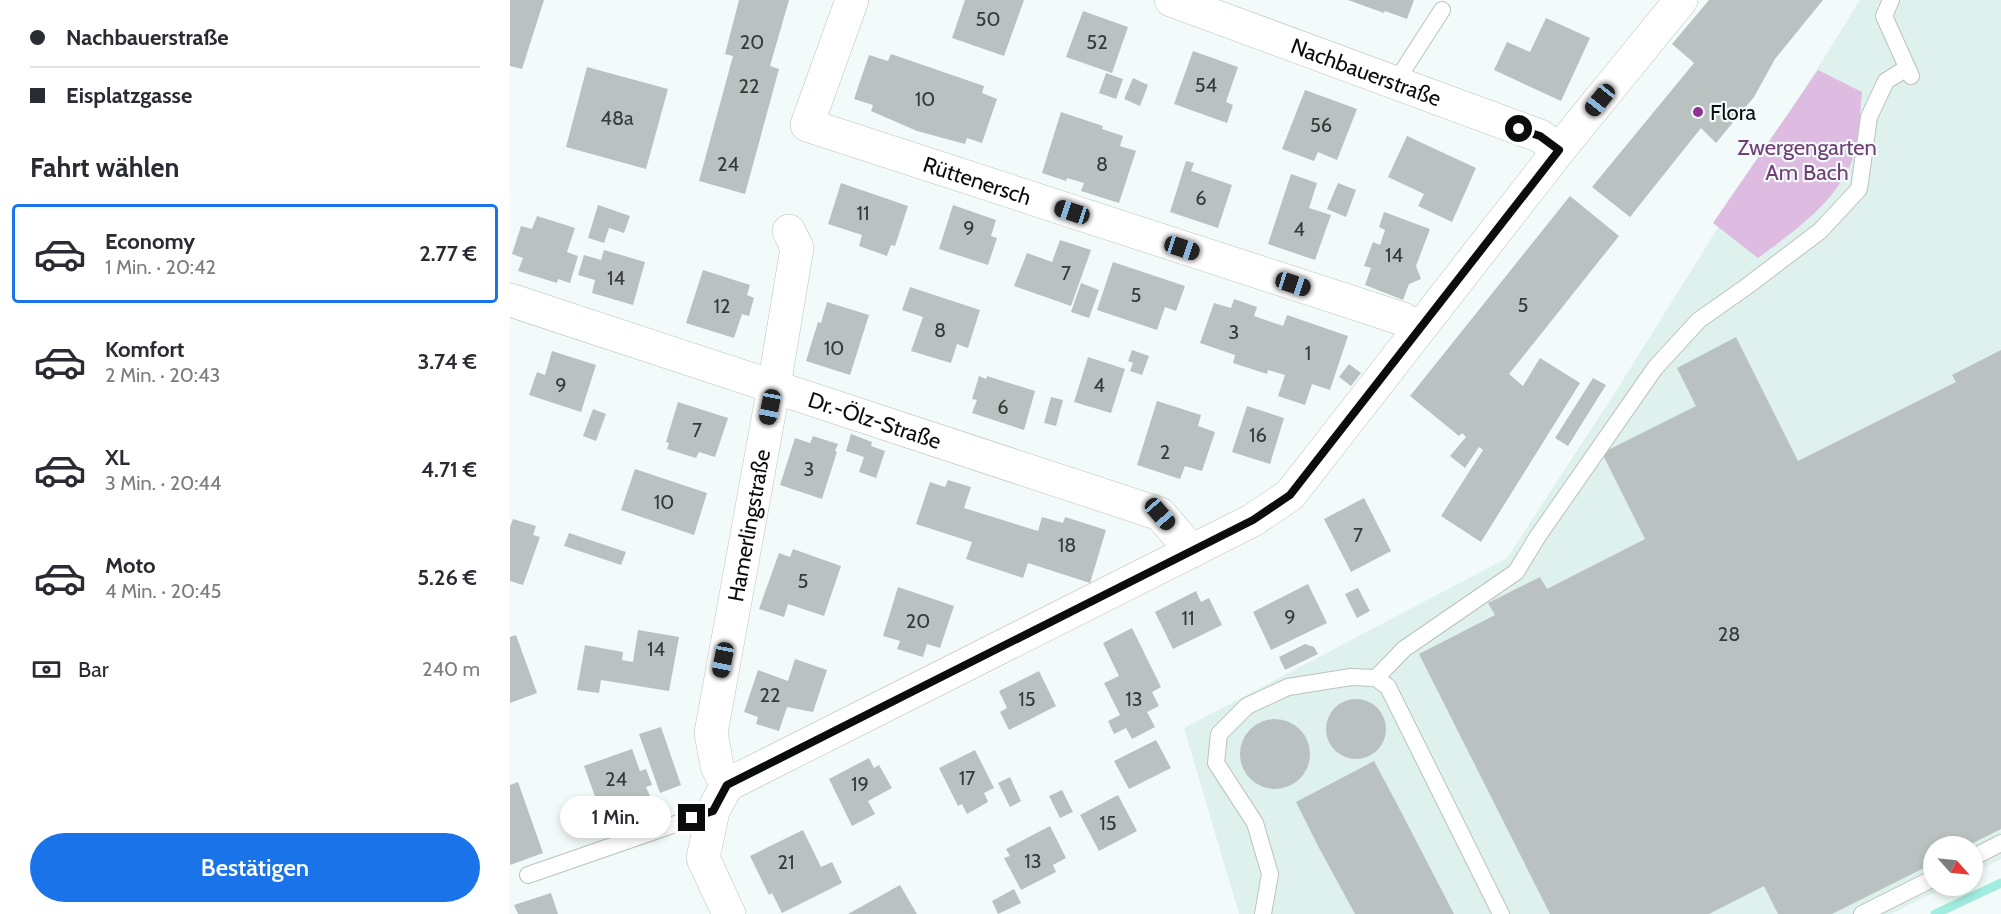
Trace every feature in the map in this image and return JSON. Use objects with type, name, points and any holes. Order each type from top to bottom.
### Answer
[{"type":"street","name":"Rüttenersch","points":[[852,0],[807,126],[1392,316],[1419,329]]},
{"type":"street","name":"Nachbauerstraße","points":[[1172,0],[1540,136],[1559,150]]},
{"type":"street","points":[[729,914],[703,858],[720,798],[1261,516],[1290,495],[1559,150],[1681,0]]},
{"type":"street","name":"Hamerlingstraße","points":[[720,798],[711,733],[797,248],[789,231]]},
{"type":"street","name":"Dr.-Ölz-Straße","points":[[510,300],[1160,514],[1192,550]]},
{"type":"lane","points":[[1376,678],[1404,649],[1516,572],[1614,424],[1662,360],[1699,320],[1820,231],[1859,189],[1869,117],[1886,81],[1909,72],[1884,16],[1891,0]]},
{"type":"lane","points":[[1395,83],[1442,10]]},
{"type":"lane","points":[[1263,914],[1270,874],[1255,823],[1216,763],[1219,734],[1247,706],[1288,687],[1351,677],[1376,678],[1388,687],[1501,914]]},
{"type":"lane","points":[[528,875],[720,798]]},
{"type":"lane","points":[[1983,852],[2001,843]]},
{"type":"lane","points":[[1862,914],[1923,884]]},
{"type":"shaded area","points":[[1860,0],[2001,0],[2001,859],[1983,868],[1983,836],[1923,836],[1923,896],[1927,896],[1891,914],[1239,914],[1184,728],[1507,558],[1616,391]]},
{"type":"green space","name":"Zwergengarten Am Bach","points":[[1818,70],[1862,92],[1856,148],[1850,166],[1830,197],[1803,223],[1758,258],[1713,223]]},
{"type":"building","points":[[510,0],[544,0],[522,69],[510,66]]},
{"type":"building","points":[[739,0],[789,0],[770,66],[779,69],[745,194],[699,181],[733,56],[725,54]]},
{"type":"building","points":[[965,0],[1024,0],[1004,56],[952,38]]},
{"type":"building","points":[[1348,0],[1414,0],[1407,19]]},
{"type":"building","name":"Flora","points":[[1709,0],[1823,0],[1775,59],[1754,97],[1716,143],[1701,128],[1630,217],[1592,187],[1694,63],[1672,44]]},
{"type":"building","points":[[1083,11],[1128,27],[1112,73],[1066,57]]},
{"type":"building","points":[[1546,18],[1590,38],[1561,101],[1494,70],[1507,42],[1530,52]]},
{"type":"building","points":[[1193,51],[1238,67],[1226,102],[1233,105],[1227,123],[1174,104]]},
{"type":"building","points":[[891,54],[984,86],[982,93],[997,99],[982,143],[967,138],[965,144],[917,131],[871,111],[873,105],[854,99],[869,55],[888,61]]},
{"type":"building","points":[[587,67],[668,89],[646,169],[566,147]]},
{"type":"building","points":[[1106,73],[1123,79],[1116,99],[1099,93]]},
{"type":"building","points":[[1133,78],[1148,85],[1140,106],[1124,99]]},
{"type":"building","points":[[1305,90],[1357,109],[1337,160],[1318,152],[1314,161],[1282,149]]},
{"type":"building","points":[[1061,112],[1103,126],[1102,129],[1123,136],[1120,146],[1136,151],[1119,203],[1081,191],[1084,183],[1067,178],[1066,181],[1042,173]]},
{"type":"building","points":[[1407,136],[1476,168],[1452,222],[1418,206],[1424,194],[1388,177]]},
{"type":"building","points":[[1186,161],[1194,163],[1191,171],[1232,185],[1218,228],[1170,212]]},
{"type":"building","points":[[1291,174],[1317,183],[1309,208],[1331,215],[1315,260],[1268,244]]},
{"type":"building","points":[[841,183],[908,206],[895,246],[891,245],[887,256],[859,246],[862,235],[828,224]]},
{"type":"building","points":[[1338,183],[1356,190],[1346,217],[1327,209]]},
{"type":"building","points":[[1570,196],[1619,236],[1509,374],[1523,386],[1540,358],[1580,383],[1481,542],[1441,516],[1483,450],[1479,447],[1465,468],[1450,456],[1466,437],[1462,433],[1459,436],[1410,396]]},
{"type":"building","points":[[598,205],[630,216],[624,233],[609,228],[604,243],[588,238]]},
{"type":"building","points":[[953,205],[996,220],[991,236],[997,238],[988,265],[939,249]]},
{"type":"building","points":[[1384,212],[1430,229],[1416,266],[1421,279],[1409,284],[1403,300],[1365,285],[1371,268],[1364,266],[1373,242],[1380,245],[1385,230],[1379,227]]},
{"type":"building","points":[[537,216],[575,228],[567,252],[578,256],[570,283],[558,279],[557,283],[518,271],[523,258],[512,254],[521,226],[532,229]]},
{"type":"building","points":[[1060,240],[1091,250],[1071,306],[1014,286],[1027,253],[1052,262]]},
{"type":"building","points":[[604,250],[645,262],[633,305],[592,293],[595,280],[578,275],[584,255],[601,260]]},
{"type":"building","points":[[1113,262],[1185,286],[1176,311],[1165,307],[1157,330],[1097,310]]},
{"type":"building","points":[[703,270],[750,285],[747,295],[754,298],[749,316],[742,314],[734,338],[686,323]]},
{"type":"building","points":[[1081,283],[1099,290],[1089,318],[1071,312]]},
{"type":"building","points":[[910,287],[980,310],[968,348],[957,344],[951,363],[911,351],[923,317],[902,310]]},
{"type":"building","points":[[1234,299],[1257,307],[1254,316],[1283,326],[1287,315],[1348,336],[1330,390],[1312,384],[1305,405],[1278,396],[1285,375],[1268,370],[1267,374],[1233,363],[1235,355],[1200,343],[1214,303],[1231,308]]},
{"type":"building","points":[[827,302],[869,315],[850,375],[806,361]]},
{"type":"building","points":[[1736,337],[1798,461],[1956,382],[1952,375],[2001,350],[2001,829],[1983,838],[1983,836],[1923,836],[1923,868],[1832,914],[1778,914],[1764,886],[1709,914],[1550,914],[1419,654],[1495,615],[1488,603],[1540,577],[1547,589],[1645,539],[1602,453],[1696,406],[1677,368]]},
{"type":"building","points":[[1132,350],[1149,356],[1142,375],[1130,371],[1133,363],[1128,361]]},
{"type":"building","points":[[552,351],[596,365],[581,412],[529,395],[537,372],[545,375]]},
{"type":"building","points":[[1088,357],[1125,369],[1111,413],[1074,402]]},
{"type":"building","points":[[1349,364],[1361,373],[1351,386],[1339,377]]},
{"type":"building","points":[[979,376],[986,379],[987,376],[1035,391],[1024,430],[972,413],[977,400],[972,399]]},
{"type":"building","points":[[1593,378],[1606,385],[1568,446],[1555,438]]},
{"type":"building","points":[[1051,397],[1063,400],[1056,426],[1044,423]]},
{"type":"building","points":[[1157,401],[1201,415],[1198,426],[1215,432],[1202,471],[1185,466],[1180,479],[1137,465]]},
{"type":"building","points":[[678,402],[728,418],[715,457],[699,452],[696,458],[667,449],[669,443],[666,442]]},
{"type":"building","points":[[1247,406],[1284,418],[1270,464],[1232,452]]},
{"type":"building","points":[[593,409],[606,414],[596,441],[583,436]]},
{"type":"building","points":[[851,434],[872,442],[871,446],[885,451],[876,478],[859,472],[864,457],[846,451]]},
{"type":"building","points":[[813,436],[838,444],[822,499],[780,485],[795,438],[810,443]]},
{"type":"building","points":[[635,469],[707,493],[694,535],[621,510]]},
{"type":"building","points":[[948,480],[971,487],[964,508],[1038,531],[1042,517],[1063,523],[1065,517],[1106,530],[1090,583],[1028,563],[1023,578],[966,559],[972,542],[916,524],[930,482],[945,487]]},
{"type":"building","points":[[1364,498],[1391,551],[1351,572],[1324,519]]},
{"type":"building","points":[[513,519],[536,526],[533,535],[540,537],[523,585],[510,581],[510,527]]},
{"type":"building","points":[[569,533],[626,552],[621,565],[564,546]]},
{"type":"building","points":[[793,549],[841,566],[824,616],[788,604],[784,617],[759,609],[779,553],[790,557]]},
{"type":"building","points":[[1308,584],[1327,623],[1271,650],[1253,612]]},
{"type":"building","points":[[898,587],[954,606],[940,648],[927,644],[923,657],[897,649],[900,641],[883,636]]},
{"type":"building","points":[[1358,588],[1370,611],[1357,618],[1345,594]]},
{"type":"building","points":[[1196,591],[1201,602],[1209,598],[1222,625],[1173,649],[1155,612]]},
{"type":"building","points":[[1132,628],[1161,687],[1152,692],[1159,706],[1147,712],[1155,727],[1132,739],[1126,728],[1114,734],[1108,721],[1120,715],[1104,683],[1119,676],[1103,643]]},
{"type":"building","points":[[638,630],[679,637],[669,691],[601,680],[599,693],[577,690],[585,645],[623,652],[622,660],[633,662]]},
{"type":"building","points":[[516,635],[537,693],[510,703],[510,637]]},
{"type":"building","points":[[1305,644],[1314,647],[1318,654],[1285,670],[1279,657]]},
{"type":"building","points":[[795,659],[827,670],[813,712],[787,707],[779,731],[756,724],[758,717],[744,712],[758,670],[788,681]]},
{"type":"building","points":[[1039,671],[1056,706],[1009,730],[1000,712],[1007,708],[999,691]]},
{"type":"building","points":[[1356,699],[1373,704],[1381,712],[1386,729],[1381,746],[1373,754],[1356,759],[1339,754],[1331,746],[1326,729],[1331,712],[1339,704]]},
{"type":"building","points":[[1275,719],[1288,722],[1300,729],[1307,741],[1310,754],[1307,767],[1300,779],[1288,786],[1275,789],[1262,786],[1250,779],[1243,767],[1240,754],[1243,741],[1250,729],[1262,722]]},
{"type":"building","points":[[661,727],[681,785],[660,793],[639,734]]},
{"type":"building","points":[[1156,740],[1171,768],[1129,789],[1114,761]]},
{"type":"building","points":[[632,749],[640,771],[646,769],[652,785],[646,787],[650,796],[601,813],[584,766]]},
{"type":"building","points":[[975,750],[994,788],[984,793],[988,802],[967,814],[962,804],[958,806],[939,768]]},
{"type":"building","points":[[869,758],[874,768],[879,765],[892,788],[868,801],[875,814],[852,826],[829,779]]},
{"type":"building","points":[[1374,761],[1454,914],[1355,914],[1318,846],[1296,802]]},
{"type":"building","points":[[1010,777],[1021,801],[1010,807],[998,783]]},
{"type":"building","points":[[518,782],[543,853],[510,865],[510,785]]},
{"type":"building","points":[[1062,790],[1073,812],[1060,818],[1049,796]]},
{"type":"building","points":[[1118,795],[1137,831],[1099,851],[1080,815]]},
{"type":"building","points":[[1050,826],[1066,858],[1053,865],[1056,872],[1021,890],[1004,858],[1010,856],[1006,849]]},
{"type":"building","points":[[803,830],[821,867],[832,862],[842,883],[782,913],[772,893],[769,895],[750,856]]},
{"type":"building","points":[[900,885],[917,914],[848,914]]},
{"type":"building","points":[[1014,889],[1021,903],[998,914],[992,901]]},
{"type":"building","points":[[551,893],[558,914],[518,914],[514,905]]},
{"type":"waterway","points":[[1935,914],[2001,883]]},
{"type":"place","name":"Flora","points":[[1698,112]]},
{"type":"route","points":[[692,818],[713,811],[727,785],[1261,516],[1290,495],[1559,150],[1540,136],[1519,129]]}]
